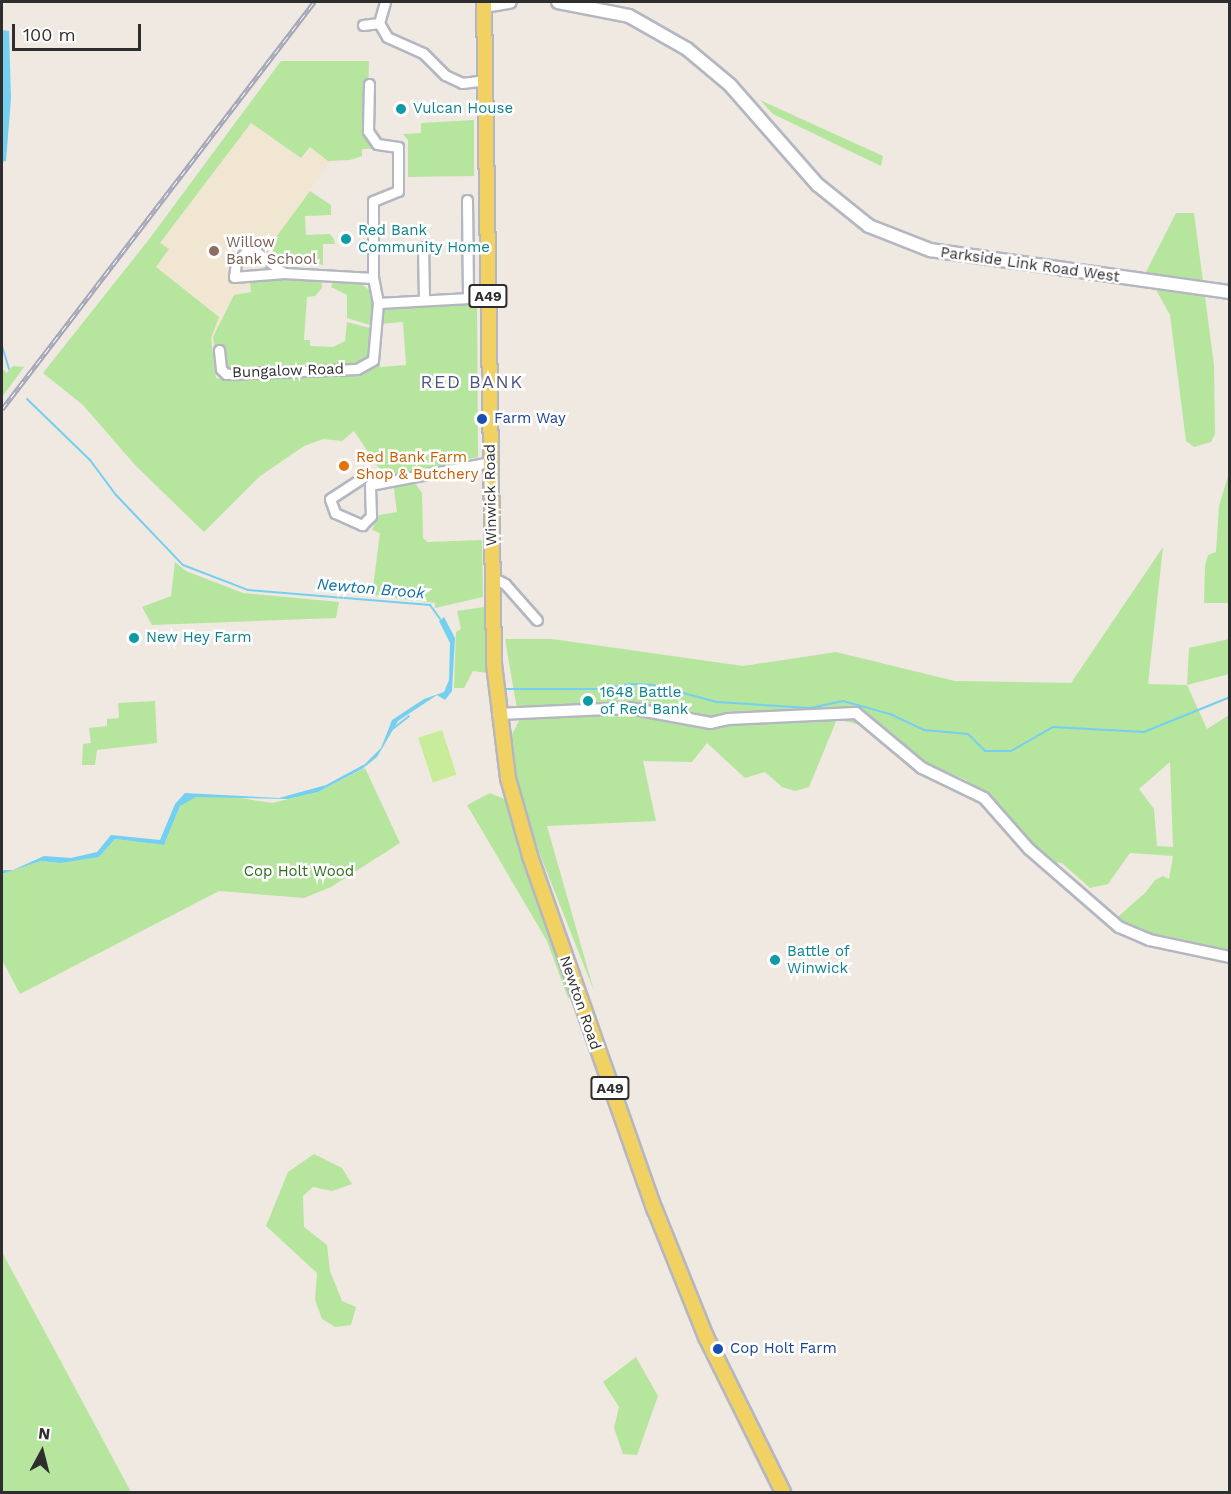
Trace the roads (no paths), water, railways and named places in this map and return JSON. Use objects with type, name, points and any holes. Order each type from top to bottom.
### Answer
[{"type":"main road","points":[[484,4],[510,2]]},
{"type":"main road","name":"Parkside Link Road West","points":[[558,2],[629,16],[687,49],[730,85],[818,185],[869,226],[930,250],[1230,292]]},
{"type":"main road","name":"Winwick Road","points":[[484,4],[494,664]]},
{"type":"main road","name":"Newton Road","points":[[494,664],[498,714],[521,828],[618,1110],[706,1337],[783,1492]]},
{"type":"street","points":[[384,2],[379,23],[387,37],[423,53],[445,75],[462,83],[485,80]]},
{"type":"street","points":[[363,25],[379,23]]},
{"type":"street","points":[[369,84],[368,131],[378,144],[398,147],[398,191],[373,201],[373,278],[378,303],[488,297]]},
{"type":"street","points":[[467,200],[468,297]]},
{"type":"street","points":[[284,273],[250,247],[236,263],[234,277],[284,273],[373,278]]},
{"type":"street","points":[[423,248],[424,299]]},
{"type":"street","name":"Bungalow Road","points":[[219,350],[221,369],[226,374],[357,369],[373,360],[378,303]]},
{"type":"street","points":[[362,478],[330,499],[335,513],[362,525],[371,516],[370,485],[491,462]]},
{"type":"street","points":[[492,577],[505,584],[537,620]]},
{"type":"street","points":[[498,714],[629,708],[711,723],[728,719],[856,713],[922,768],[984,798],[1029,849],[1119,927],[1149,940],[1230,957]]},
{"type":"water","points":[[2,30],[9,31],[11,98],[6,161],[2,162]]},
{"type":"water","points":[[444,617],[455,638],[452,691],[445,700],[437,695],[398,721],[377,757],[362,769],[318,792],[288,799],[196,797],[180,806],[164,845],[115,839],[99,857],[61,863],[41,861],[2,874],[2,870],[13,870],[44,856],[71,858],[97,852],[111,835],[160,840],[175,804],[185,793],[279,798],[326,785],[365,764],[381,748],[392,720],[424,699],[444,692],[449,680],[450,643],[439,621]]},
{"type":"waterway","name":"Newton Brook","points":[[2,346],[9,369]]},
{"type":"waterway","name":"Newton Brook","points":[[27,399],[90,460],[116,495],[183,565],[248,590],[430,605],[440,619]]},
{"type":"waterway","name":"Newton Brook","points":[[504,689],[595,689],[630,684],[653,685],[717,702],[810,708],[843,701],[890,714],[925,730],[968,734],[985,751],[1011,751],[1053,727],[1144,732],[1230,697]]},
{"type":"waterway","name":"Newton Brook","points":[[390,731],[409,716]]},
{"type":"railway","points":[[2,409],[314,2]]},
{"type":"place","name":"Vulcan House","points":[[401,109]]},
{"type":"place","name":"Red Bank Community Home","points":[[346,239]]},
{"type":"place","name":"Willow Bank School","points":[[214,251]]},
{"type":"place","name":"Farm Way","points":[[482,419]]},
{"type":"place","name":"Red Bank Farm Shop & Butchery","points":[[344,466]]},
{"type":"place","name":"New Hey Farm","points":[[134,638]]},
{"type":"place","name":"1648 Battle of Red Bank","points":[[588,701]]},
{"type":"place","name":"Battle of Winwick","points":[[775,960]]},
{"type":"place","name":"Cop Holt Farm","points":[[718,1349]]},
{"type":"district","name":"RED BANK","points":[[472,382]]},
{"type":"park label","name":"Cop Holt Wood","points":[[299,872]]}]
